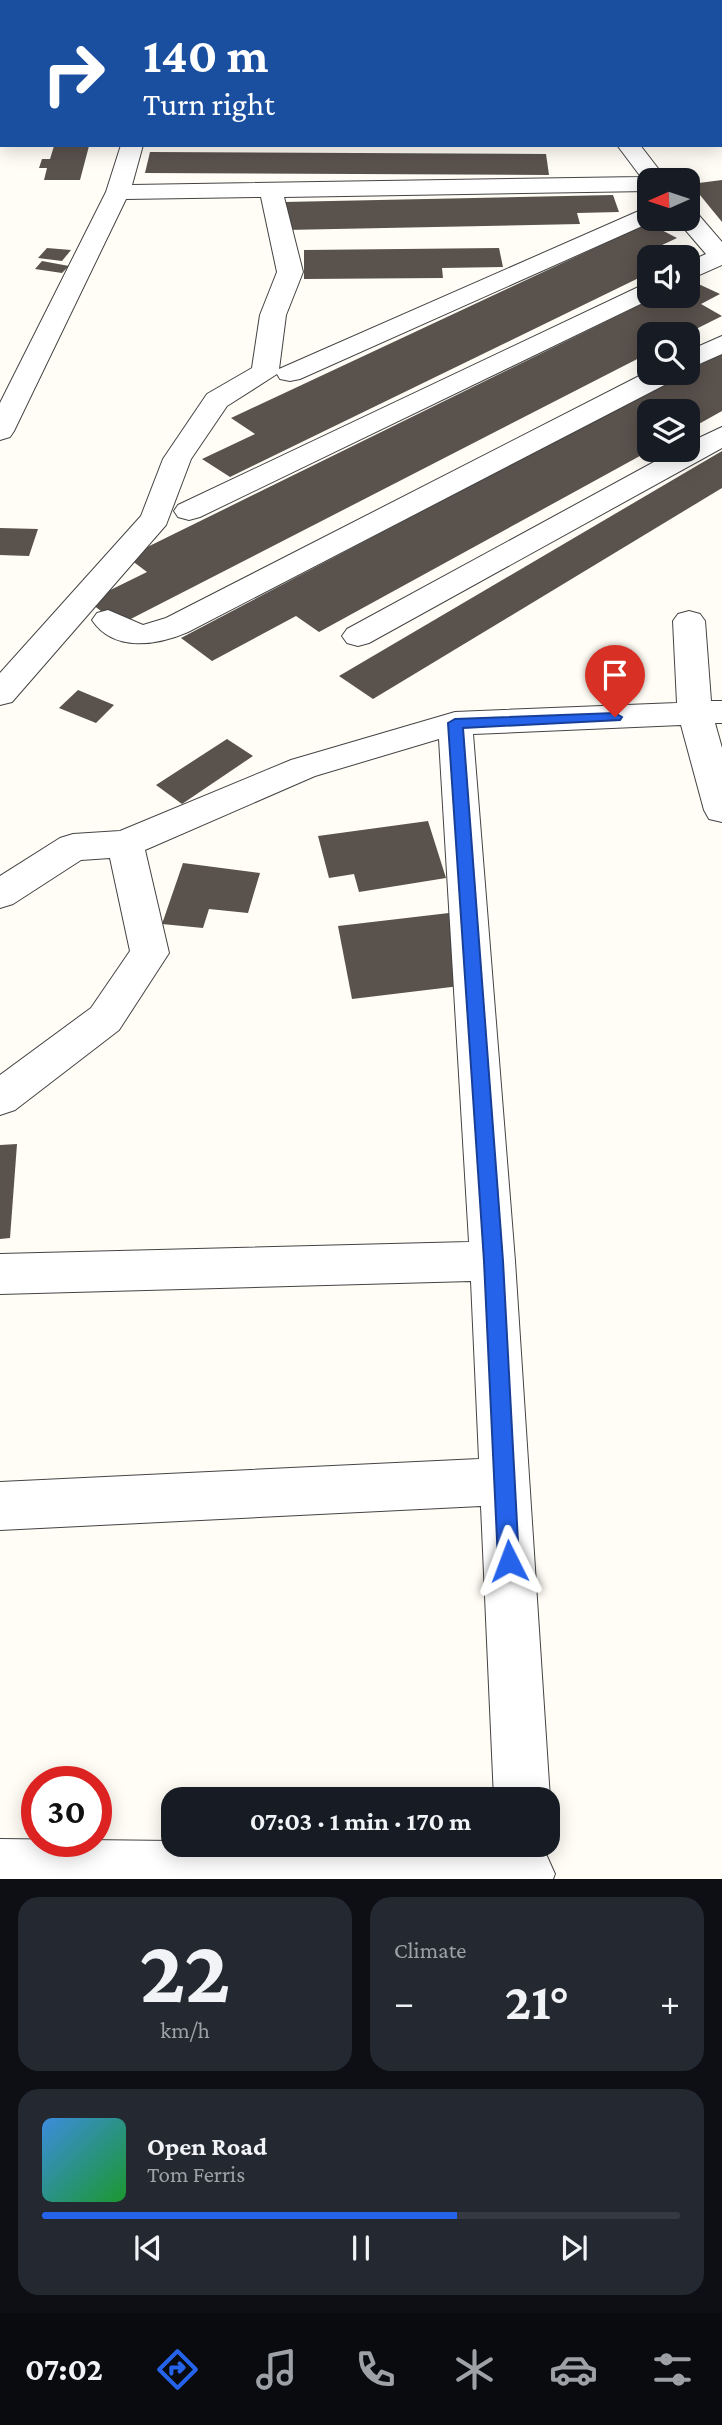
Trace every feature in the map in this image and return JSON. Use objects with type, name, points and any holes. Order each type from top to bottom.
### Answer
[{"type":"street","points":[[0,431],[118,192],[131,147]]},
{"type":"street","points":[[630,147],[646,168]]},
{"type":"street","points":[[118,192],[637,184]]},
{"type":"street","points":[[0,694],[155,519],[177,459],[217,400],[265,372],[274,315],[290,272],[271,190]]},
{"type":"street","points":[[290,373],[637,220]]},
{"type":"street","points":[[700,231],[722,256],[700,266]]},
{"type":"street","points":[[189,511],[637,296]]},
{"type":"street","points":[[700,355],[722,344]]},
{"type":"street","points":[[108,620],[139,636],[156,634],[177,625],[643,385]]},
{"type":"street","points":[[358,636],[722,436]]},
{"type":"street","points":[[690,621],[708,713],[722,810]]},
{"type":"street","points":[[0,894],[73,847],[125,844],[303,768],[455,723],[708,713]]},
{"type":"street","points":[[455,723],[493,1261],[521,1787]]},
{"type":"street","points":[[0,1098],[105,1019],[150,953],[125,844]]},
{"type":"street","points":[[0,1274],[493,1261]]},
{"type":"street","points":[[0,1506],[505,1481]]},
{"type":"street","points":[[0,1868],[525,1866]]},
{"type":"building","points":[[54,147],[89,147],[80,180],[44,180],[47,168],[39,168],[42,159],[50,159]]},
{"type":"building","points":[[150,152],[546,154],[549,175],[145,173]]},
{"type":"building","points":[[722,180],[722,222],[700,195],[700,183]]},
{"type":"building","points":[[613,195],[619,212],[577,213],[580,224],[285,230],[284,202]]},
{"type":"building","points":[[637,228],[637,231],[663,231],[677,238],[662,245],[637,245],[637,279],[230,477],[202,459],[255,434],[231,418]]},
{"type":"building","points":[[47,248],[71,250],[62,261],[38,258]]},
{"type":"building","points":[[499,248],[503,267],[442,268],[443,278],[304,279],[304,250]]},
{"type":"building","points":[[42,261],[69,266],[62,273],[35,269]]},
{"type":"building","points":[[700,285],[720,294],[701,304],[722,316],[700,327],[700,322],[637,322],[637,359],[119,625],[88,601],[147,572],[127,557],[637,306],[700,308]]},
{"type":"building","points":[[722,353],[722,411],[700,423],[700,399],[637,399],[637,458],[319,632],[296,616],[212,661],[181,638],[661,385],[700,385],[700,365]]},
{"type":"building","points":[[722,451],[722,488],[373,699],[339,676]]},
{"type":"building","points":[[0,528],[38,529],[29,556],[0,555]]},
{"type":"building","points":[[78,690],[114,705],[96,723],[59,708]]},
{"type":"building","points":[[227,739],[253,756],[182,804],[156,785]]},
{"type":"building","points":[[428,821],[446,878],[359,892],[354,874],[329,878],[318,836]]},
{"type":"building","points":[[183,863],[260,873],[248,913],[209,909],[203,928],[162,924]]},
{"type":"building","points":[[449,913],[468,985],[352,999],[338,926]]},
{"type":"building","points":[[17,1144],[10,1238],[0,1239],[0,1145]]},
{"type":"route","points":[[509,1561],[493,1261],[455,723],[615,717]]}]
